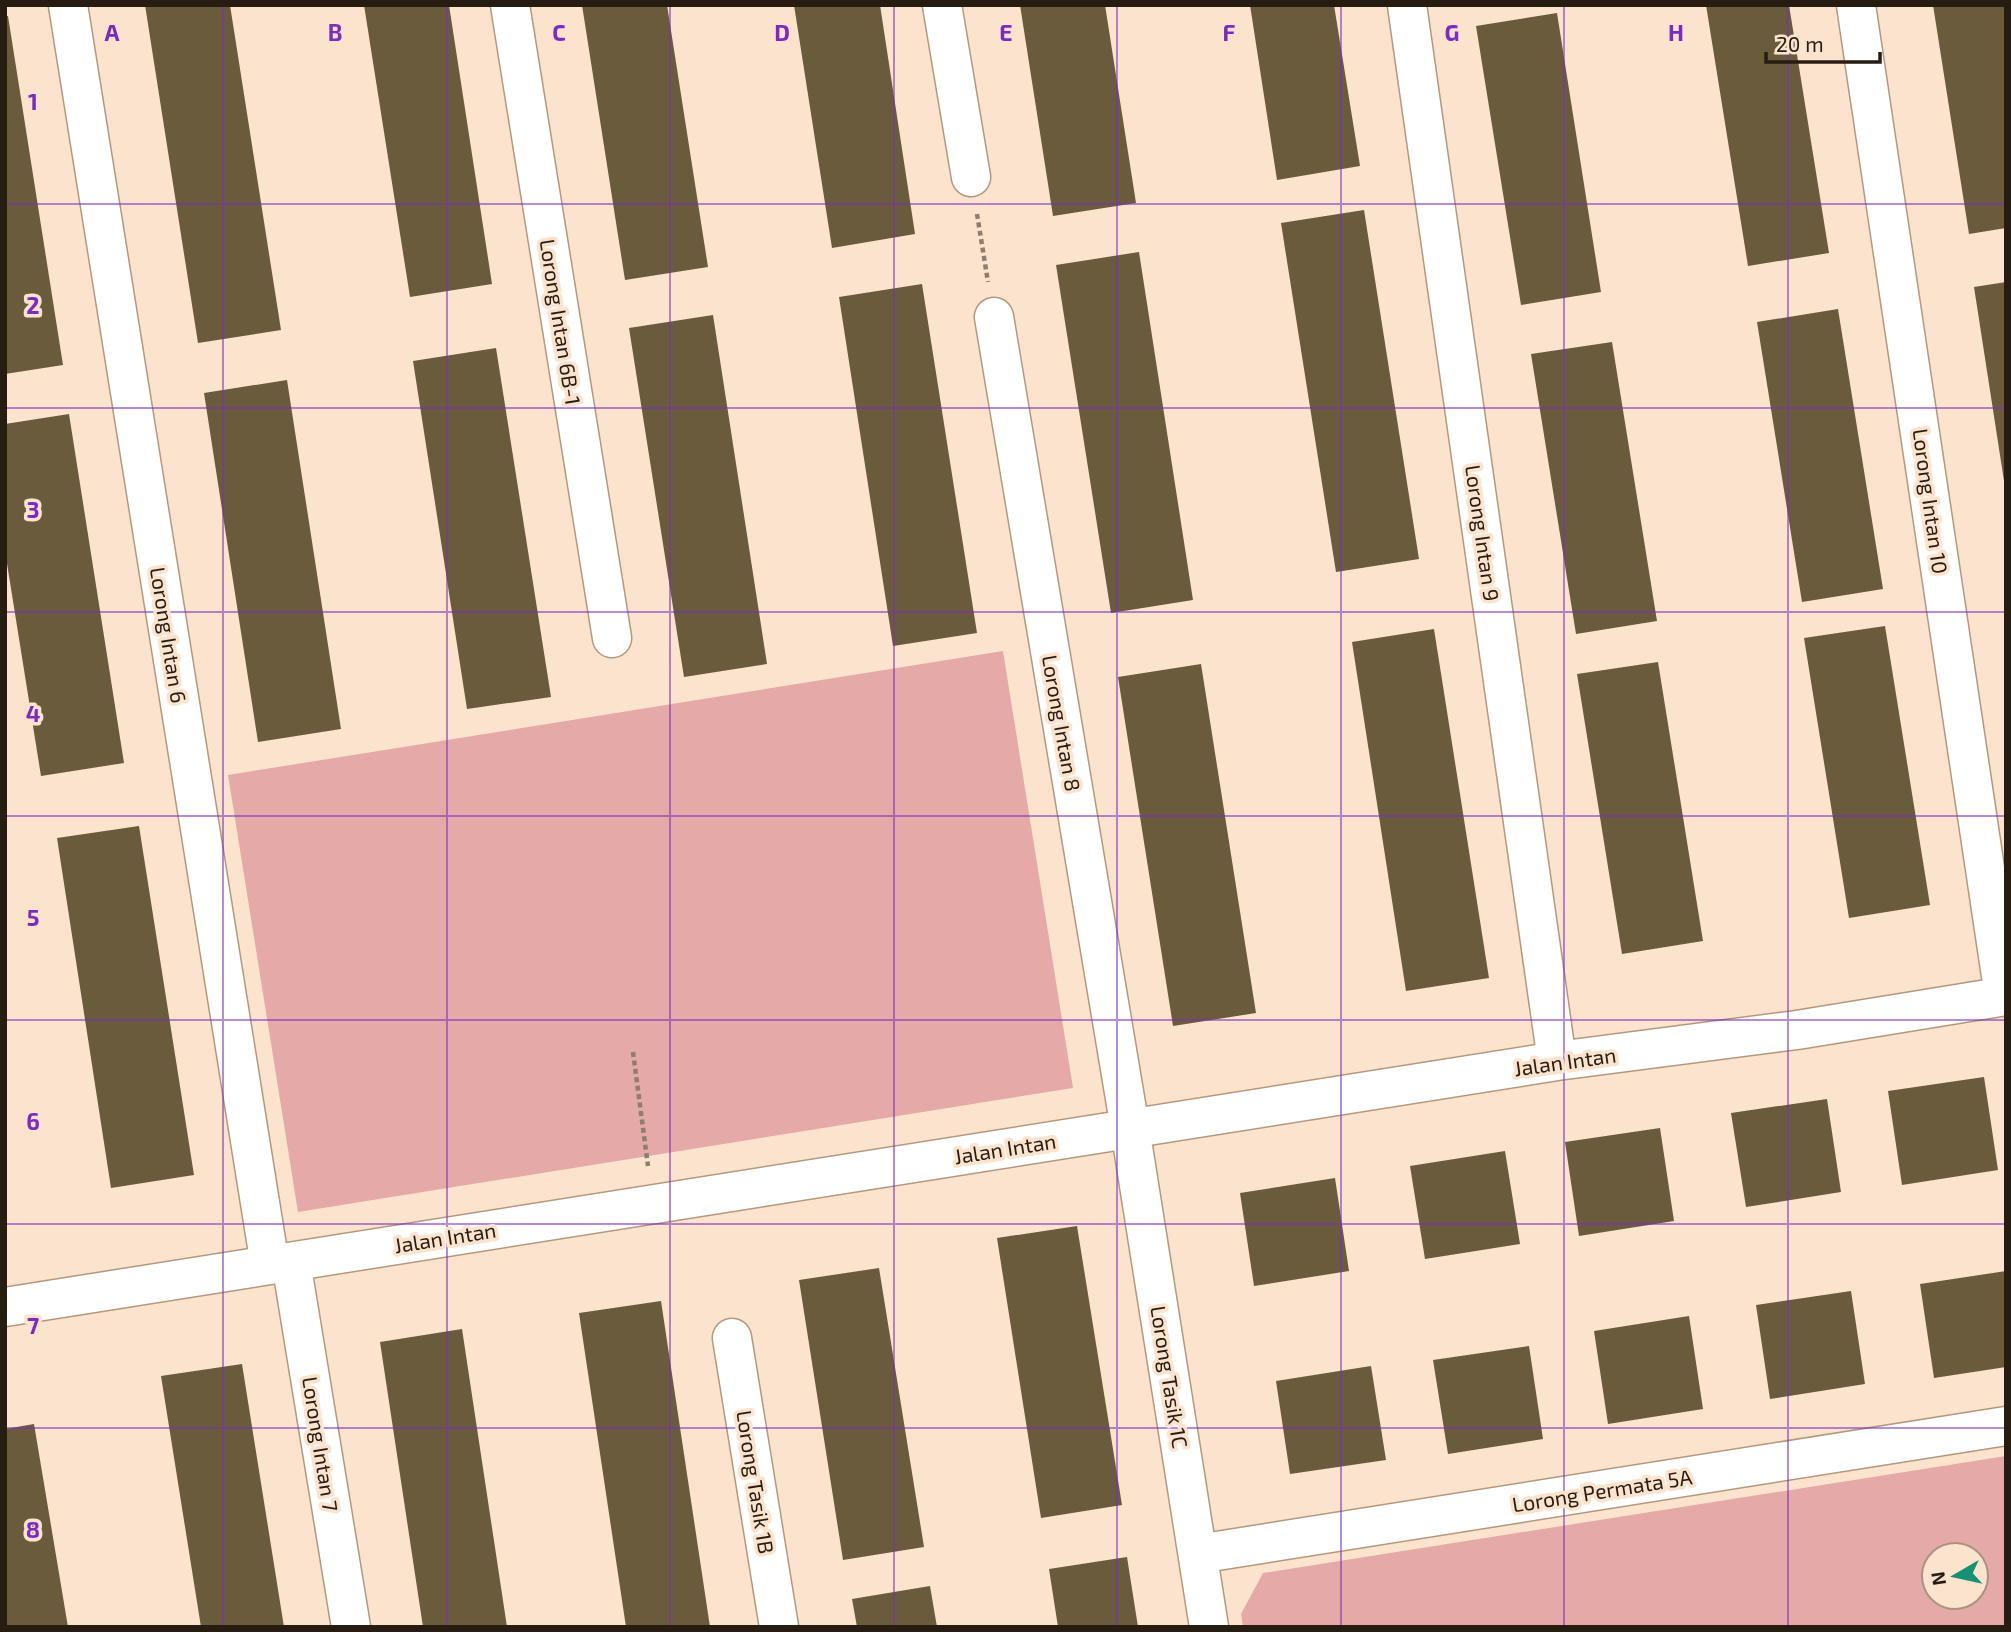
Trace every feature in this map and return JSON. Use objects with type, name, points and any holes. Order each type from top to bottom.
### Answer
[{"type":"street","name":"Lorong Intan 6","points":[[68,5],[280,1263]]},
{"type":"street","name":"Lorong Intan 6B-1","points":[[510,5],[611,638]]},
{"type":"street","points":[[942,5],[971,177]]},
{"type":"street","name":"Lorong Intan 9","points":[[1407,5],[1557,1061]]},
{"type":"street","name":"Lorong Intan 10","points":[[1856,5],[2005,996]]},
{"type":"street","name":"Lorong Intan 8","points":[[994,317],[1130,1128]]},
{"type":"street","name":"Jalan Intan","points":[[5,1307],[1557,1061],[1797,1030],[2005,996]]},
{"type":"street","name":"Lorong Tasik 1C","points":[[1130,1128],[1209,1627]]},
{"type":"street","name":"Lorong Intan 7","points":[[280,1263],[351,1627]]},
{"type":"street","name":"Lorong Tasik 1B","points":[[732,1338],[779,1627]]},
{"type":"street","name":"Lorong Permata 5A","points":[[1198,1554],[2006,1426]]},
{"type":"path","points":[[971,177],[994,317]]},
{"type":"path","points":[[633,1052],[652,1204]]},
{"type":"shaded area","points":[[1003,651],[1073,1088],[298,1212],[228,775]]},
{"type":"shaded area","points":[[2006,1456],[2006,1627],[1243,1627],[1241,1614],[1263,1573]]},
{"type":"building","points":[[145,5],[230,5],[281,330],[198,343]]},
{"type":"building","points":[[364,5],[449,5],[492,284],[410,297]]},
{"type":"building","points":[[582,5],[667,5],[708,267],[625,280]]},
{"type":"building","points":[[794,5],[880,5],[915,234],[832,248]]},
{"type":"building","points":[[1020,5],[1105,5],[1136,203],[1053,216]]},
{"type":"building","points":[[1250,5],[1334,5],[1360,166],[1277,180]]},
{"type":"building","points":[[1706,5],[1789,5],[1829,253],[1748,266]]},
{"type":"building","points":[[1933,5],[2006,5],[2006,228],[1969,234]]},
{"type":"building","points":[[1557,13],[1601,292],[1521,305],[1476,26]]},
{"type":"building","points":[[5,16],[8,16],[63,365],[5,374]]},
{"type":"building","points":[[1364,210],[1419,559],[1336,572],[1281,223]]},
{"type":"building","points":[[1139,252],[1193,600],[1111,613],[1056,265]]},
{"type":"building","points":[[2006,282],[2006,481],[2004,481],[1974,287]]},
{"type":"building","points":[[922,284],[977,633],[893,646],[839,297]]},
{"type":"building","points":[[1838,309],[1883,589],[1802,602],[1757,322]]},
{"type":"building","points":[[713,315],[767,664],[684,677],[629,328]]},
{"type":"building","points":[[1612,342],[1657,621],[1576,634],[1531,354]]},
{"type":"building","points":[[496,348],[551,697],[467,709],[413,361]]},
{"type":"building","points":[[287,380],[341,729],[258,742],[204,393]]},
{"type":"building","points":[[69,414],[124,763],[41,776],[5,551],[5,424]]},
{"type":"building","points":[[1885,626],[1930,905],[1849,918],[1804,638]]},
{"type":"building","points":[[1434,629],[1489,978],[1406,991],[1352,642]]},
{"type":"building","points":[[1658,662],[1703,941],[1622,954],[1577,674]]},
{"type":"building","points":[[1201,664],[1256,1013],[1173,1026],[1118,677]]},
{"type":"building","points":[[139,826],[194,1175],[111,1188],[57,838]]},
{"type":"building","points":[[1984,1077],[1998,1170],[1902,1185],[1888,1091]]},
{"type":"building","points":[[1827,1099],[1841,1192],[1746,1207],[1731,1113]]},
{"type":"building","points":[[1660,1128],[1674,1221],[1579,1236],[1565,1142]]},
{"type":"building","points":[[1505,1151],[1520,1244],[1425,1259],[1410,1166]]},
{"type":"building","points":[[1335,1178],[1349,1271],[1254,1286],[1240,1193]]},
{"type":"building","points":[[1077,1226],[1122,1505],[1041,1518],[997,1238]]},
{"type":"building","points":[[879,1268],[924,1547],[843,1560],[799,1280]]},
{"type":"building","points":[[2006,1271],[2006,1367],[1934,1378],[1920,1284]]},
{"type":"building","points":[[1851,1291],[1865,1384],[1770,1399],[1756,1305]]},
{"type":"building","points":[[661,1301],[710,1627],[626,1627],[579,1313]]},
{"type":"building","points":[[1689,1316],[1703,1409],[1608,1424],[1594,1331]]},
{"type":"building","points":[[462,1329],[507,1627],[423,1627],[380,1342]]},
{"type":"building","points":[[1529,1346],[1543,1439],[1448,1454],[1433,1360]]},
{"type":"building","points":[[242,1364],[284,1627],[201,1627],[161,1376]]},
{"type":"building","points":[[1371,1366],[1386,1460],[1290,1474],[1276,1381]]},
{"type":"building","points":[[34,1424],[68,1627],[5,1627],[5,1429]]},
{"type":"building","points":[[1127,1557],[1138,1627],[1058,1627],[1049,1569]]},
{"type":"building","points":[[930,1586],[937,1627],[857,1627],[852,1599]]}]
